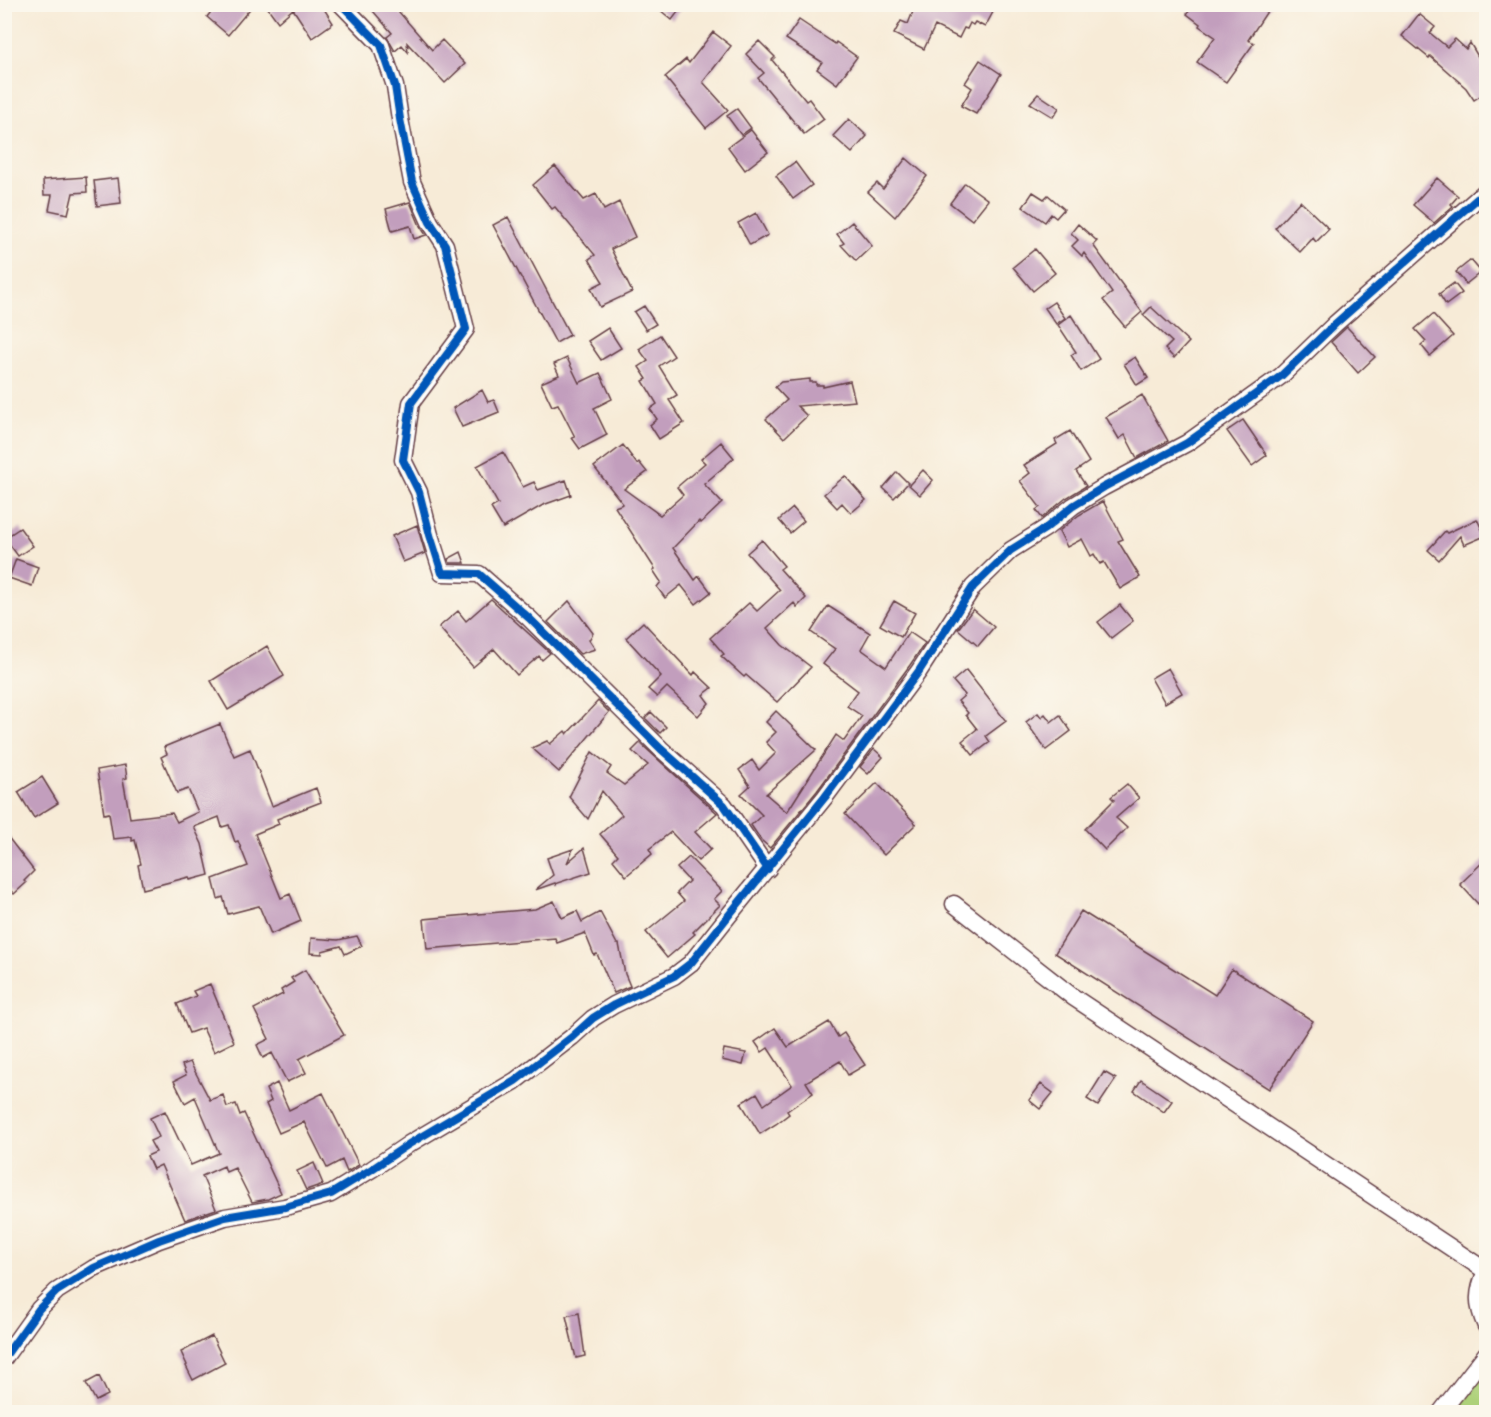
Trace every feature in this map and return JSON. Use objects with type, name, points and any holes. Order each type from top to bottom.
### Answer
[{"type":"street","points":[[341,4],[381,45],[395,86],[412,182],[430,222],[445,245],[466,329],[411,403],[403,460],[419,492],[429,535],[442,573],[479,574],[529,618],[661,749],[724,805],[768,869]]},
{"type":"street","points":[[4,1358],[39,1309],[57,1291],[94,1268],[159,1240],[225,1217],[285,1207],[331,1194],[372,1170],[409,1144],[515,1082],[573,1037],[592,1018],[674,976],[691,963],[825,797],[919,671],[973,587],[1011,550],[1104,487],[1186,443],[1281,376],[1335,324],[1486,191]]},
{"type":"street","points":[[954,904],[1073,997],[1486,1271],[1479,1290],[1479,1308],[1486,1326]]},
{"type":"street","points":[[1441,1413],[1486,1354]]},
{"type":"green space","points":[[1486,1354],[1486,1412],[1441,1412]]},
{"type":"building","points":[[217,4],[254,4],[228,35],[207,17]]},
{"type":"building","points":[[265,4],[321,4],[333,23],[312,38],[293,9],[278,22]]},
{"type":"building","points":[[367,4],[392,4],[432,50],[442,40],[465,64],[445,83],[407,43],[408,52],[402,45],[395,51],[387,37],[392,33]]},
{"type":"building","points":[[653,4],[684,4],[672,20]]},
{"type":"building","points":[[916,4],[979,4],[993,12],[985,27],[975,22],[973,25],[970,23],[967,29],[964,28],[959,38],[935,26],[924,49],[894,34],[901,21],[908,24]]},
{"type":"building","points":[[1194,4],[1272,4],[1248,40],[1254,43],[1226,82],[1197,62],[1215,37],[1187,14]]},
{"type":"building","points":[[1419,14],[1435,27],[1430,33],[1447,47],[1455,39],[1466,49],[1470,43],[1486,70],[1486,92],[1474,100],[1466,88],[1430,56],[1429,58],[1402,36]]},
{"type":"building","points":[[799,20],[857,57],[837,84],[817,69],[822,62],[786,39]]},
{"type":"building","points":[[713,32],[731,46],[703,82],[728,110],[706,128],[665,77],[686,59],[689,63]]},
{"type":"building","points":[[759,41],[775,57],[772,60],[806,101],[809,99],[824,119],[804,134],[758,78],[764,73],[746,54]]},
{"type":"building","points":[[980,60],[1001,74],[976,114],[961,106],[972,88],[965,83]]},
{"type":"building","points":[[1038,94],[1059,108],[1053,117],[1030,103]]},
{"type":"building","points":[[737,109],[751,128],[741,135],[727,116]]},
{"type":"building","points":[[849,119],[867,136],[852,153],[833,136]]},
{"type":"building","points":[[751,130],[768,152],[745,170],[728,147]]},
{"type":"building","points":[[906,158],[927,176],[895,217],[868,192],[877,183],[883,189]]},
{"type":"building","points":[[795,162],[812,185],[793,199],[776,176]]},
{"type":"building","points":[[555,166],[584,200],[596,194],[604,210],[619,202],[635,237],[611,249],[632,292],[600,307],[591,288],[603,282],[589,259],[595,255],[555,207],[552,209],[533,185]]},
{"type":"building","points":[[86,177],[87,192],[73,193],[68,214],[49,210],[52,195],[44,195],[43,180]]},
{"type":"building","points":[[118,178],[121,203],[97,206],[94,181]]},
{"type":"building","points":[[1437,178],[1458,196],[1451,204],[1453,206],[1434,223],[1413,205]]},
{"type":"building","points":[[965,183],[988,200],[972,220],[950,203]]},
{"type":"building","points":[[1033,192],[1044,199],[1048,195],[1064,209],[1056,218],[1051,214],[1045,222],[1023,207]]},
{"type":"building","points":[[1300,201],[1329,229],[1316,242],[1313,238],[1300,252],[1275,228]]},
{"type":"building","points":[[410,202],[426,235],[414,239],[410,226],[392,231],[386,209]]},
{"type":"building","points":[[756,213],[768,235],[750,245],[738,223]]},
{"type":"building","points":[[508,217],[570,335],[556,343],[493,225]]},
{"type":"building","points":[[852,222],[872,246],[856,261],[841,245],[844,243],[837,234]]},
{"type":"building","points":[[1078,224],[1097,241],[1093,245],[1142,312],[1125,327],[1103,300],[1112,293],[1084,253],[1082,256],[1072,246],[1078,240],[1071,233]]},
{"type":"building","points":[[1035,249],[1055,273],[1033,291],[1013,267]]},
{"type":"building","points":[[1471,260],[1481,272],[1466,284],[1456,272]]},
{"type":"building","points":[[1454,283],[1462,293],[1446,305],[1439,294]]},
{"type":"building","points":[[1054,302],[1065,318],[1056,324],[1045,308]]},
{"type":"building","points":[[644,306],[656,324],[646,330],[634,312]]},
{"type":"building","points":[[1151,307],[1189,342],[1174,358],[1165,349],[1172,342],[1143,315]]},
{"type":"building","points":[[1433,314],[1453,336],[1430,356],[1421,345],[1426,341],[1415,329]]},
{"type":"building","points":[[1071,315],[1099,359],[1081,371],[1071,355],[1076,352],[1058,325]]},
{"type":"building","points":[[1347,327],[1375,357],[1358,373],[1331,342]]},
{"type":"building","points":[[608,328],[621,348],[601,360],[588,341]]},
{"type":"building","points":[[660,335],[674,356],[659,366],[677,395],[669,400],[684,423],[659,439],[650,425],[657,419],[650,409],[657,404],[643,381],[647,379],[639,367],[648,361],[639,349]]},
{"type":"building","points":[[1135,357],[1148,378],[1137,385],[1124,364]]},
{"type":"building","points":[[567,358],[579,383],[600,373],[612,399],[594,408],[607,435],[580,449],[572,438],[575,437],[558,404],[552,406],[541,383],[559,375],[554,364]]},
{"type":"building","points":[[810,379],[810,382],[816,382],[816,385],[823,385],[823,387],[850,381],[855,401],[797,406],[807,416],[784,438],[766,419],[787,400],[775,387],[781,382]]},
{"type":"building","points":[[482,390],[488,402],[494,400],[499,412],[462,427],[453,408]]},
{"type":"building","points":[[1142,395],[1168,441],[1137,458],[1125,435],[1119,439],[1106,417]]},
{"type":"building","points":[[1243,420],[1267,455],[1252,466],[1227,431]]},
{"type":"building","points":[[1070,431],[1089,462],[1076,471],[1086,486],[1066,498],[1042,518],[1036,510],[1040,507],[1020,481],[1030,473],[1024,465],[1057,444],[1055,440]]},
{"type":"building","points":[[721,442],[734,458],[704,484],[722,503],[701,523],[699,521],[673,548],[695,580],[699,576],[711,592],[696,604],[681,585],[665,598],[657,587],[661,582],[653,570],[655,569],[615,507],[623,504],[594,467],[623,445],[637,464],[639,462],[647,472],[624,489],[660,515],[683,495],[677,487],[705,463],[701,459]]},
{"type":"building","points":[[503,452],[523,487],[534,482],[538,490],[566,480],[571,495],[543,505],[503,528],[491,508],[498,504],[477,466]]},
{"type":"building","points":[[923,470],[933,480],[920,495],[909,485]]},
{"type":"building","points":[[897,472],[908,483],[894,498],[883,488]]},
{"type":"building","points":[[845,476],[866,500],[851,513],[842,503],[837,508],[824,494]]},
{"type":"building","points":[[1103,501],[1123,539],[1118,541],[1140,577],[1120,589],[1104,562],[1100,564],[1094,554],[1091,556],[1082,539],[1067,547],[1059,531],[1079,515]]},
{"type":"building","points":[[793,508],[804,521],[790,533],[779,520]]},
{"type":"building","points":[[1477,519],[1485,536],[1464,545],[1460,536],[1439,560],[1428,550],[1445,531],[1447,533]]},
{"type":"building","points":[[417,525],[425,553],[403,562],[392,536]]},
{"type":"building","points":[[20,528],[33,546],[18,556],[5,538]]},
{"type":"building","points":[[762,540],[784,566],[780,569],[806,598],[797,607],[794,603],[767,628],[782,645],[811,667],[777,702],[721,656],[724,654],[710,638],[749,603],[757,611],[780,590],[747,553]]},
{"type":"building","points":[[461,552],[465,563],[450,563],[448,559]]},
{"type":"building","points":[[16,559],[38,567],[32,586],[9,578]]},
{"type":"building","points":[[491,599],[550,653],[542,660],[539,656],[517,675],[494,649],[473,667],[439,627],[458,611],[466,621]]},
{"type":"building","points":[[569,601],[593,633],[589,640],[595,649],[580,654],[548,622]]},
{"type":"building","points":[[894,601],[915,613],[901,637],[880,625]]},
{"type":"building","points":[[1120,605],[1133,621],[1111,638],[1098,622]]},
{"type":"building","points":[[828,606],[870,633],[861,649],[886,667],[909,632],[925,643],[817,791],[770,848],[761,840],[751,825],[762,815],[741,794],[750,786],[739,770],[752,760],[759,770],[776,753],[766,742],[776,732],[766,722],[776,711],[816,750],[766,794],[787,812],[836,735],[844,741],[862,716],[847,706],[858,691],[823,664],[835,649],[811,632]]},
{"type":"building","points":[[973,609],[994,627],[978,646],[958,629]]},
{"type":"building","points":[[643,622],[693,675],[695,672],[712,688],[703,695],[709,703],[698,716],[667,687],[657,697],[648,689],[661,676],[626,638]]},
{"type":"building","points":[[267,646],[284,676],[228,710],[211,681]]},
{"type":"building","points":[[1168,668],[1182,693],[1165,703],[1151,678]]},
{"type":"building","points":[[966,670],[1006,721],[986,736],[990,742],[973,755],[962,741],[977,729],[958,701],[965,695],[953,681]]},
{"type":"building","points":[[598,701],[609,712],[559,772],[532,748],[547,741],[550,744],[565,731],[567,734]]},
{"type":"building","points":[[651,712],[666,727],[660,733],[645,718]]},
{"type":"building","points":[[1038,713],[1041,717],[1045,714],[1051,722],[1060,715],[1071,731],[1046,750],[1026,722]]},
{"type":"building","points":[[220,724],[234,756],[250,749],[272,806],[316,788],[321,802],[277,819],[279,824],[255,834],[281,898],[290,894],[301,921],[271,934],[259,906],[228,914],[223,897],[218,899],[213,879],[248,866],[229,825],[222,827],[219,817],[194,827],[202,844],[209,875],[190,880],[189,877],[143,889],[138,865],[141,864],[135,840],[132,841],[132,837],[113,839],[109,813],[104,814],[97,770],[125,765],[127,778],[123,779],[130,818],[172,813],[177,822],[198,812],[188,789],[177,793],[161,757],[167,754],[164,747]]},
{"type":"building","points":[[640,743],[717,813],[695,832],[711,849],[698,861],[671,832],[649,849],[652,854],[626,876],[613,860],[618,855],[600,834],[622,815],[602,791],[588,819],[569,797],[592,752],[611,767],[607,773],[624,785],[648,765],[632,751]]},
{"type":"building","points":[[874,749],[883,757],[868,774],[860,767]]},
{"type":"building","points":[[42,777],[58,803],[34,818],[18,792]]},
{"type":"building","points":[[877,783],[916,824],[884,855],[845,814]]},
{"type":"building","points":[[1127,784],[1139,798],[1116,818],[1127,828],[1105,850],[1085,829],[1114,800],[1111,797]]},
{"type":"building","points":[[4,832],[34,871],[24,881],[26,883],[14,894],[4,884]]},
{"type":"building","points":[[584,848],[591,872],[535,890],[553,875],[547,858],[573,849],[567,863]]},
{"type":"building","points":[[689,857],[722,891],[714,899],[720,905],[693,932],[695,934],[667,958],[646,932],[684,901],[677,893],[689,881],[677,868]]},
{"type":"building","points":[[1486,859],[1486,896],[1478,904],[1460,884]]},
{"type":"building","points":[[554,901],[562,918],[577,911],[582,922],[600,912],[619,944],[630,986],[614,993],[585,933],[557,943],[555,938],[427,949],[424,919],[535,909]]},
{"type":"building","points":[[1081,911],[1215,995],[1232,969],[1313,1021],[1269,1089],[1055,953]]},
{"type":"building","points":[[357,936],[362,946],[345,954],[341,946],[322,951],[322,954],[310,953],[311,938],[338,940]]},
{"type":"building","points":[[305,970],[344,1035],[299,1059],[306,1073],[287,1082],[272,1053],[263,1058],[257,1045],[269,1039],[254,1009],[283,994],[281,990],[294,982],[291,978]]},
{"type":"building","points":[[210,984],[234,1042],[214,1052],[203,1028],[189,1033],[177,1004],[196,996],[193,991]]},
{"type":"building","points":[[829,1022],[838,1037],[844,1033],[865,1065],[848,1075],[840,1061],[806,1082],[813,1093],[787,1111],[789,1114],[760,1134],[741,1103],[757,1093],[764,1105],[792,1085],[768,1048],[762,1052],[755,1042],[775,1028],[788,1047]]},
{"type":"building","points":[[724,1049],[746,1053],[743,1065],[722,1060]]},
{"type":"building","points":[[190,1062],[210,1100],[223,1095],[227,1107],[236,1104],[240,1115],[244,1113],[281,1193],[268,1199],[252,1202],[235,1168],[226,1172],[224,1166],[202,1176],[216,1209],[185,1220],[161,1165],[153,1169],[147,1156],[156,1152],[150,1141],[159,1137],[150,1118],[165,1111],[191,1165],[219,1153],[195,1097],[185,1103],[174,1081],[186,1075],[182,1065]]},
{"type":"building","points":[[1104,1072],[1116,1079],[1098,1106],[1087,1099]]},
{"type":"building","points":[[1141,1080],[1172,1101],[1164,1112],[1134,1091]]},
{"type":"building","points":[[277,1083],[289,1110],[323,1093],[359,1165],[347,1172],[342,1160],[327,1168],[304,1122],[279,1133],[266,1104],[271,1101],[266,1089]]},
{"type":"building","points":[[1041,1084],[1053,1093],[1040,1109],[1029,1100]]},
{"type":"building","points":[[314,1163],[323,1184],[306,1190],[297,1171]]},
{"type":"building","points":[[579,1313],[585,1356],[576,1358],[566,1316]]},
{"type":"building","points":[[212,1336],[225,1363],[193,1380],[181,1352]]},
{"type":"building","points":[[99,1376],[108,1395],[96,1401],[86,1383]]},
{"type":"cycle path","points":[[341,4],[381,45],[395,86],[412,182],[430,222],[445,245],[466,329],[411,403],[403,460],[419,492],[442,573],[479,574],[529,618],[661,749],[724,805],[768,869]]},
{"type":"cycle path","points":[[4,1358],[39,1309],[57,1291],[94,1268],[159,1240],[225,1217],[285,1207],[331,1194],[515,1081],[593,1018],[614,1005],[674,976],[691,963],[825,797],[919,671],[973,587],[1011,550],[1104,487],[1187,443],[1281,376],[1335,324],[1486,191]]}]
